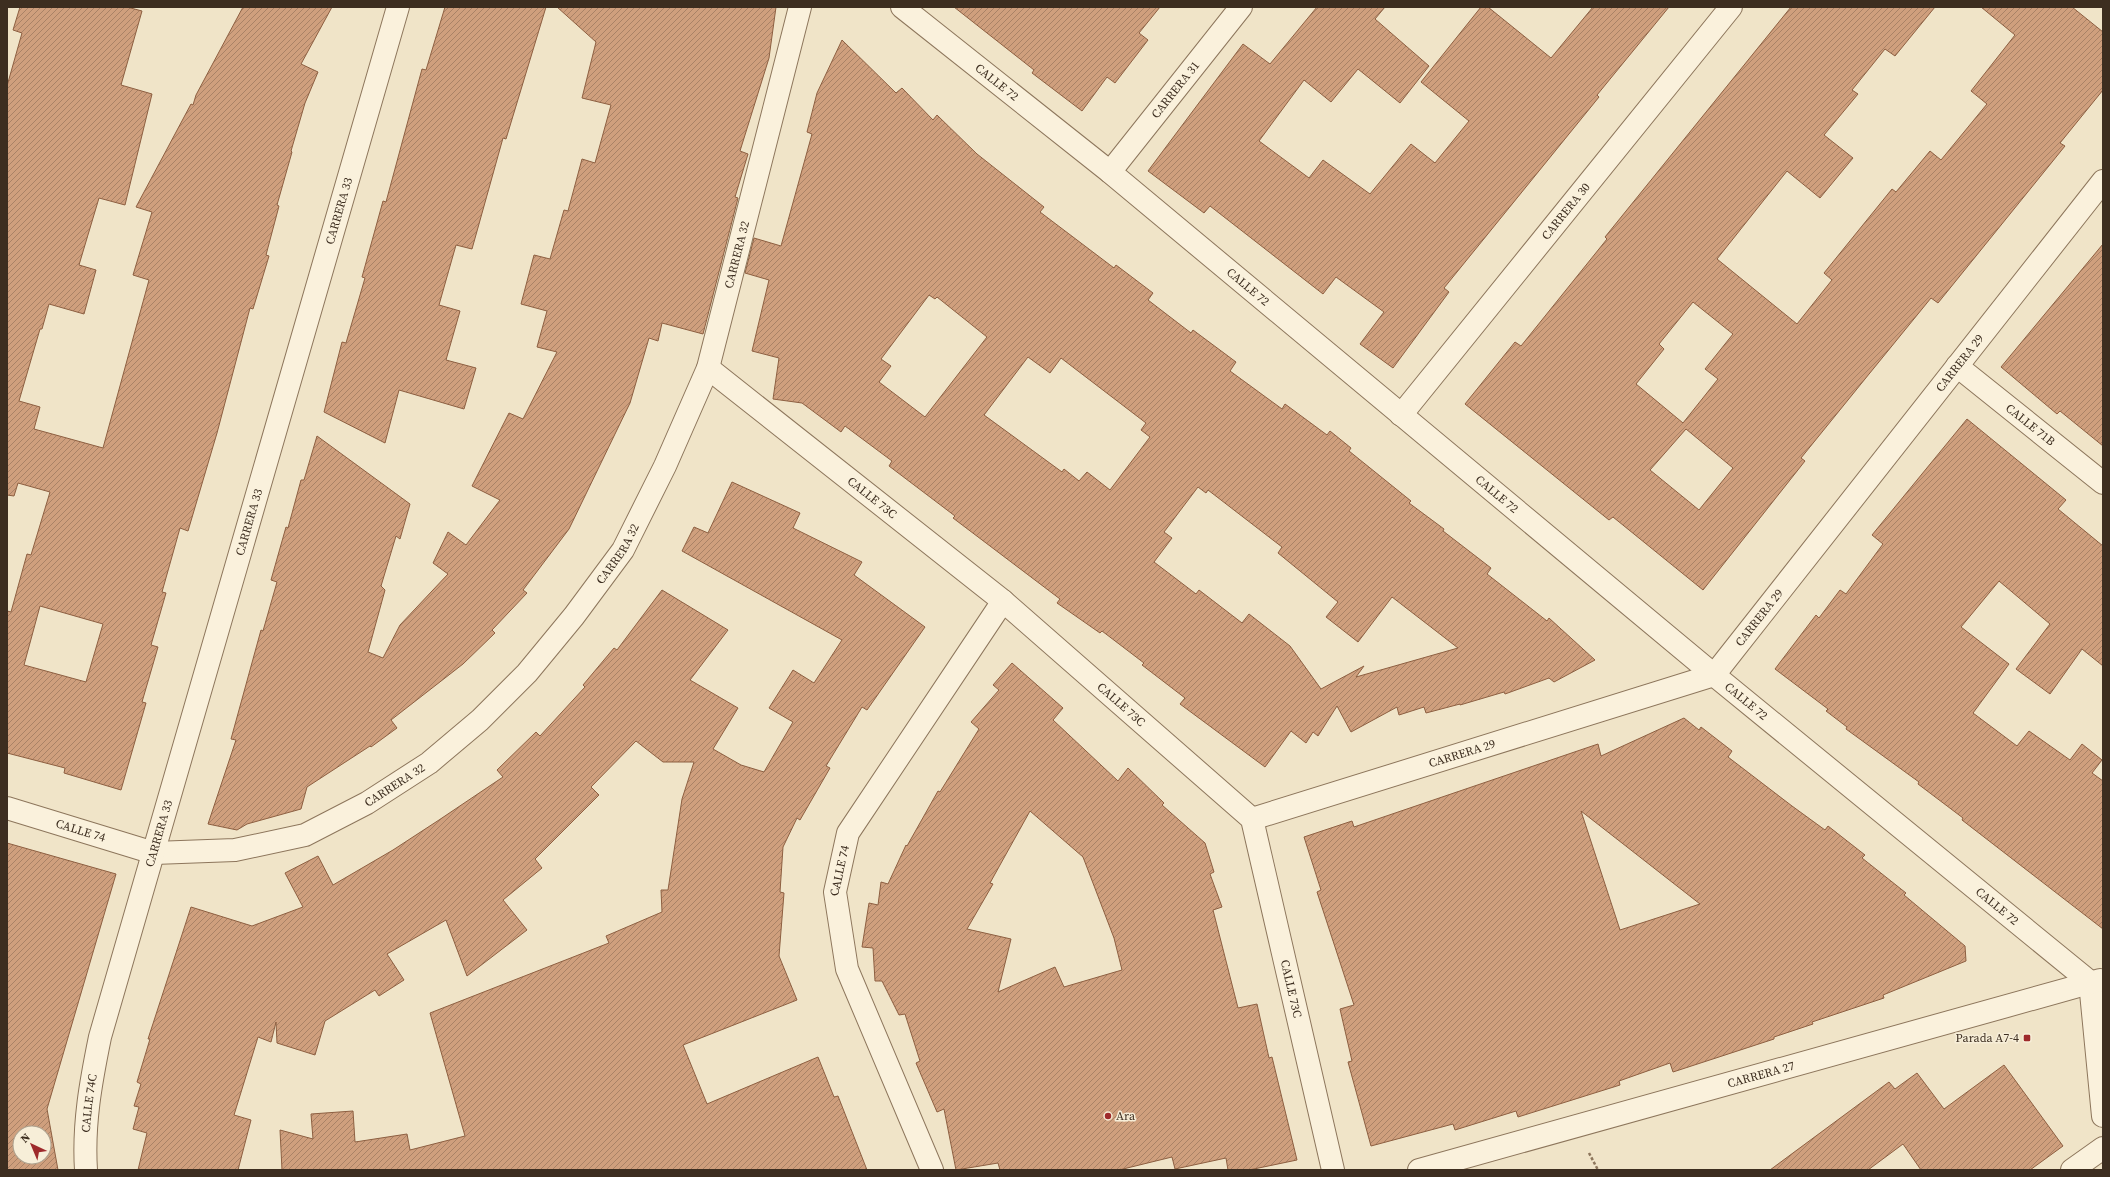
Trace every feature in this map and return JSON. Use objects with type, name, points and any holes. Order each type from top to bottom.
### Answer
[{"type":"street","name":"CARRERA 33","points":[[100,1037],[398,7]]},
{"type":"street","name":"CARRERA 32","points":[[154,853],[235,850],[305,835],[367,803],[429,764],[480,720],[527,673],[574,616],[623,550],[665,466],[708,368],[800,7]]},
{"type":"street","name":"CALLE 72","points":[[902,7],[1110,172],[1714,675],[2096,981]]},
{"type":"street","name":"CARRERA 31","points":[[1110,172],[1241,7]]},
{"type":"street","name":"CARRERA 30","points":[[1401,415],[1731,7]]},
{"type":"street","name":"CARRERA 29","points":[[1252,819],[1714,675],[2103,180]]},
{"type":"street","name":"CALLE 71B","points":[[1957,366],[2103,483]]},
{"type":"street","name":"CALLE 73C","points":[[708,368],[1003,601],[1252,819],[1333,1170]]},
{"type":"street","name":"CALLE 74","points":[[932,1170],[847,969],[835,892],[848,833],[1003,601]]},
{"type":"street","name":"CALLE 74","points":[[7,808],[154,853]]},
{"type":"street","points":[[2096,981],[2103,1116]]},
{"type":"street","name":"CARRERA 27","points":[[1419,1170],[2096,981]]},
{"type":"street","name":"CALLE 74C","points":[[86,1170],[84,1141],[88,1096],[100,1037]]},
{"type":"street","points":[[2072,1170],[2103,1148]]},
{"type":"building","points":[[20,7],[127,7],[142,11],[121,85],[152,94],[125,205],[99,198],[79,265],[96,270],[84,314],[49,304],[42,329],[40,329],[19,401],[40,407],[34,429],[103,448],[149,280],[133,275],[152,212],[136,207],[191,104],[193,105],[196,95],[243,7],[332,7],[301,64],[318,72],[305,103],[291,151],[292,152],[277,205],[279,206],[266,255],[269,256],[253,309],[250,308],[217,433],[188,531],[180,528],[162,592],[166,593],[151,645],[158,647],[142,702],[146,703],[121,790],[64,773],[65,768],[7,753],[7,611],[11,612],[27,554],[31,555],[50,492],[18,483],[14,496],[7,495],[7,86],[22,33],[13,30]],"holes":[[[40,606],[103,624],[86,682],[24,665]]]},
{"type":"building","points":[[445,7],[546,7],[506,139],[503,138],[472,249],[456,245],[439,305],[460,311],[446,360],[476,368],[464,409],[399,390],[385,443],[324,412],[342,342],[346,343],[365,278],[362,277],[383,201],[386,202],[422,69],[426,70]]},
{"type":"building","points":[[557,7],[776,7],[769,58],[740,151],[748,154],[735,197],[738,198],[703,334],[662,323],[658,341],[649,338],[630,403],[569,529],[523,590],[527,593],[492,630],[495,633],[463,664],[391,720],[397,728],[371,747],[370,746],[307,787],[301,809],[247,824],[237,830],[208,824],[236,740],[231,739],[261,630],[263,631],[277,582],[271,580],[286,527],[288,528],[301,480],[304,480],[317,436],[410,504],[400,539],[396,536],[381,586],[385,590],[368,652],[383,658],[400,625],[448,574],[433,563],[448,532],[466,545],[500,500],[472,486],[509,413],[523,419],[557,352],[537,347],[547,311],[521,304],[534,255],[550,259],[564,210],[568,211],[582,159],[595,163],[611,105],[582,98],[596,42]]},
{"type":"building","points":[[954,7],[1160,7],[1139,33],[1148,40],[1115,83],[1107,77],[1082,111],[1032,73],[1034,70]]},
{"type":"building","points":[[1317,7],[1385,7],[1375,19],[1429,66],[1400,103],[1358,69],[1331,102],[1304,80],[1259,141],[1309,178],[1323,160],[1370,194],[1411,144],[1435,163],[1469,121],[1421,82],[1481,7],[1488,7],[1551,58],[1593,7],[1669,7],[1597,95],[1599,97],[1444,288],[1449,292],[1393,368],[1360,344],[1384,312],[1336,277],[1323,294],[1210,206],[1204,213],[1148,171],[1243,44],[1270,64]]},
{"type":"building","points":[[1791,7],[1935,7],[1895,56],[1885,49],[1852,90],[1858,94],[1824,135],[1853,158],[1820,198],[1787,171],[1717,259],[1797,324],[1832,280],[1824,273],[1892,189],[1896,192],[1930,151],[1941,160],[1987,104],[1971,91],[2015,35],[1981,7],[2072,7],[2103,32],[2103,90],[2060,143],[2065,146],[1938,303],[1931,298],[1801,458],[1805,461],[1703,590],[1613,517],[1609,520],[1465,404],[1515,342],[1521,346],[1607,239],[1605,237]],"holes":[[[1693,302],[1733,334],[1705,369],[1718,379],[1683,423],[1636,384],[1664,349],[1659,344]],[[1686,429],[1733,468],[1699,510],[1650,470]]]},
{"type":"building","points":[[842,40],[896,93],[902,88],[933,120],[937,115],[977,154],[1044,207],[1040,212],[1114,268],[1116,265],[1153,293],[1148,300],[1191,333],[1193,330],[1236,362],[1230,371],[1282,409],[1285,404],[1327,435],[1330,431],[1351,448],[1349,451],[1411,501],[1409,503],[1444,529],[1443,531],[1491,568],[1487,574],[1547,621],[1549,618],[1595,660],[1554,682],[1549,678],[1505,694],[1504,692],[1460,705],[1426,713],[1424,707],[1399,715],[1397,707],[1351,732],[1337,706],[1318,736],[1313,732],[1306,743],[1291,731],[1265,767],[1180,704],[1185,698],[1142,665],[1144,663],[1102,631],[1100,633],[1057,603],[1060,599],[953,518],[955,516],[889,466],[892,461],[845,426],[841,432],[802,403],[773,399],[779,358],[752,351],[769,280],[745,273],[754,238],[781,246],[812,134],[807,132],[817,93]],"holes":[[[929,295],[935,299],[937,297],[987,337],[925,417],[879,382],[891,366],[881,359]],[[1028,357],[1050,373],[1061,358],[1146,423],[1141,430],[1150,437],[1110,490],[1087,472],[1079,481],[1064,469],[1062,472],[984,415]],[[1198,487],[1206,493],[1208,490],[1282,547],[1278,553],[1338,602],[1326,617],[1358,642],[1392,597],[1458,648],[1356,677],[1364,666],[1321,689],[1290,646],[1249,614],[1242,623],[1199,590],[1196,594],[1154,562],[1172,538],[1164,532]]]},
{"type":"building","points":[[2103,244],[2103,446],[2060,411],[2057,414],[2001,367]]},
{"type":"building","points":[[1967,419],[2066,500],[2058,509],[2103,546],[2103,666],[2082,649],[2050,694],[2016,669],[2050,624],[1999,581],[1961,627],[2009,664],[1973,713],[2017,746],[2029,731],[2070,760],[2082,744],[2102,760],[2092,773],[2103,781],[2103,929],[1962,820],[1963,818],[1918,784],[1919,782],[1846,729],[1847,727],[1826,711],[1828,709],[1775,669],[1816,615],[1819,618],[1840,590],[1846,594],[1883,544],[1872,535]]},
{"type":"building","points":[[732,482],[800,513],[793,528],[862,562],[854,575],[925,627],[867,710],[862,707],[826,766],[830,768],[800,820],[797,818],[783,847],[780,892],[784,893],[779,956],[797,1000],[683,1045],[707,1104],[818,1057],[834,1097],[838,1096],[867,1170],[282,1170],[280,1130],[313,1139],[311,1114],[353,1111],[355,1142],[407,1134],[410,1150],[465,1136],[430,1013],[609,943],[606,936],[662,912],[661,890],[668,890],[682,799],[694,762],[663,762],[636,741],[591,787],[599,795],[535,859],[542,868],[503,900],[527,930],[467,976],[446,920],[387,954],[404,980],[379,996],[375,990],[325,1021],[315,1055],[277,1043],[276,1022],[271,1042],[258,1037],[234,1115],[251,1120],[238,1170],[138,1170],[147,1133],[133,1129],[139,1107],[134,1106],[141,1084],[137,1082],[150,1039],[148,1039],[191,907],[252,926],[303,907],[285,873],[318,856],[333,885],[393,850],[503,777],[497,770],[536,732],[540,736],[585,687],[583,685],[614,648],[617,650],[662,590],[728,630],[690,680],[738,708],[713,749],[741,765],[764,772],[793,722],[769,708],[793,670],[814,683],[842,640],[682,551],[694,527],[708,533]]},
{"type":"building","points":[[1012,663],[1063,708],[1053,720],[1118,781],[1128,768],[1164,803],[1162,805],[1205,843],[1214,872],[1210,874],[1222,907],[1213,910],[1238,1008],[1257,1004],[1269,1058],[1272,1057],[1297,1160],[1249,1170],[1228,1170],[1226,1158],[1175,1169],[1172,1157],[1119,1170],[1000,1170],[998,1163],[956,1170],[944,1109],[937,1112],[916,1063],[920,1061],[905,1014],[899,1015],[882,981],[875,981],[873,948],[862,947],[869,903],[878,905],[881,882],[888,884],[906,845],[907,846],[938,791],[940,792],[979,729],[971,722],[999,690],[993,685]],"holes":[[[1030,811],[1083,857],[1114,938],[1122,970],[1064,987],[1055,967],[998,992],[1011,939],[967,929],[993,884],[990,883]]]},
{"type":"building","points":[[1684,718],[1699,730],[1701,727],[1732,751],[1728,757],[1825,830],[1828,826],[1865,855],[1862,858],[1906,893],[1904,895],[1965,946],[1966,961],[1883,995],[1884,998],[1812,1022],[1813,1024],[1774,1037],[1774,1039],[1673,1072],[1670,1063],[1619,1081],[1620,1085],[1518,1117],[1516,1111],[1455,1130],[1453,1124],[1371,1146],[1348,1062],[1352,1061],[1340,1009],[1354,1005],[1317,892],[1321,890],[1304,837],[1352,821],[1354,827],[1598,744],[1601,756]],"holes":[[[1581,811],[1700,904],[1620,930]]]},
{"type":"building","points":[[7,843],[116,874],[47,1109],[50,1125],[12,1125],[12,1165],[52,1165],[52,1137],[58,1170],[7,1170]]},
{"type":"building","points":[[2004,1065],[2063,1146],[2030,1170],[1921,1170],[1903,1144],[1868,1170],[1770,1170],[1889,1082],[1895,1089],[1917,1073],[1944,1109]]},
{"type":"place","name":"Parada A7-4","points":[[2027,1038]]},
{"type":"place","name":"Ara","points":[[1108,1116]]}]
